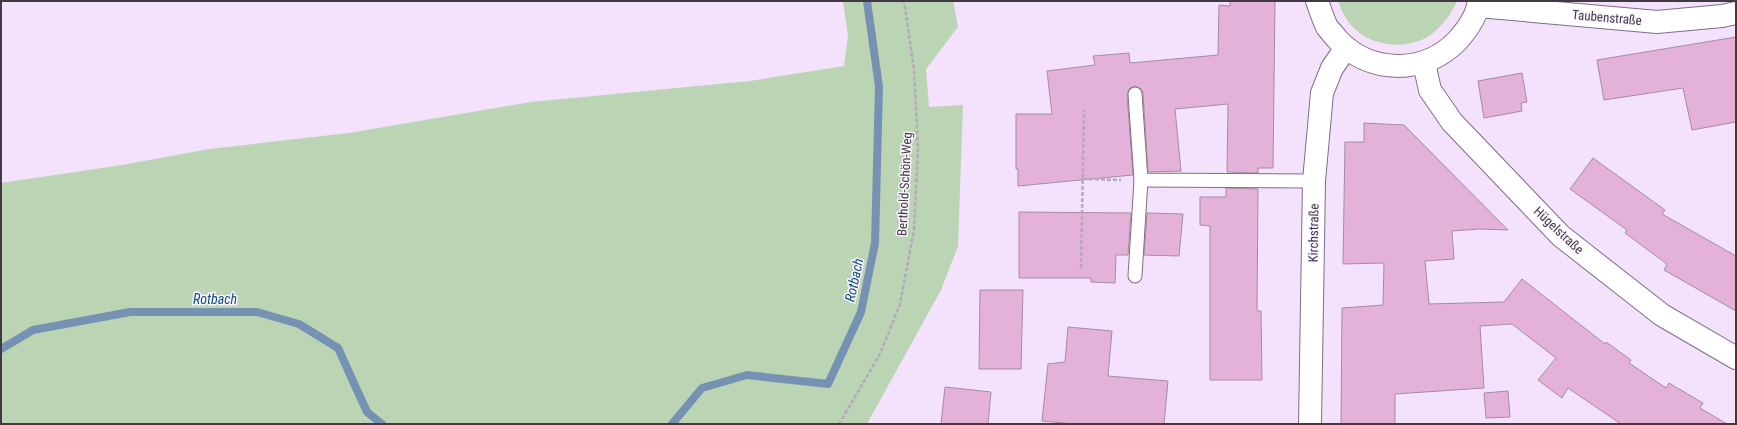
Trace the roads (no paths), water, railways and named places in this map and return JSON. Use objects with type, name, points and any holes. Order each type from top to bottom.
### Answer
[{"type":"street","points":[[1317,1],[1327,27],[1346,48],[1370,62],[1397,67],[1424,62],[1448,50],[1467,30],[1479,3]]},
{"type":"street","name":"Taubenstraße","points":[[1479,3],[1657,22],[1722,16],[1736,13]]},
{"type":"street","name":"Kirchstraße","points":[[1310,424],[1314,181],[1322,93],[1332,68],[1346,48]]},
{"type":"street","name":"Hügelstraße","points":[[1424,62],[1430,90],[1452,122],[1561,236],[1662,315],[1736,358]]},
{"type":"lane","points":[[1135,94],[1141,180],[1135,276]]},
{"type":"lane","points":[[1141,180],[1314,181]]},
{"type":"waterway","name":"Rotbach","points":[[672,424],[702,388],[747,375],[828,384],[861,312],[875,243],[879,87],[867,1]]},
{"type":"waterway","name":"Rotbach","points":[[1,349],[33,330],[130,312],[257,312],[299,324],[338,348],[367,412],[382,424]]}]
